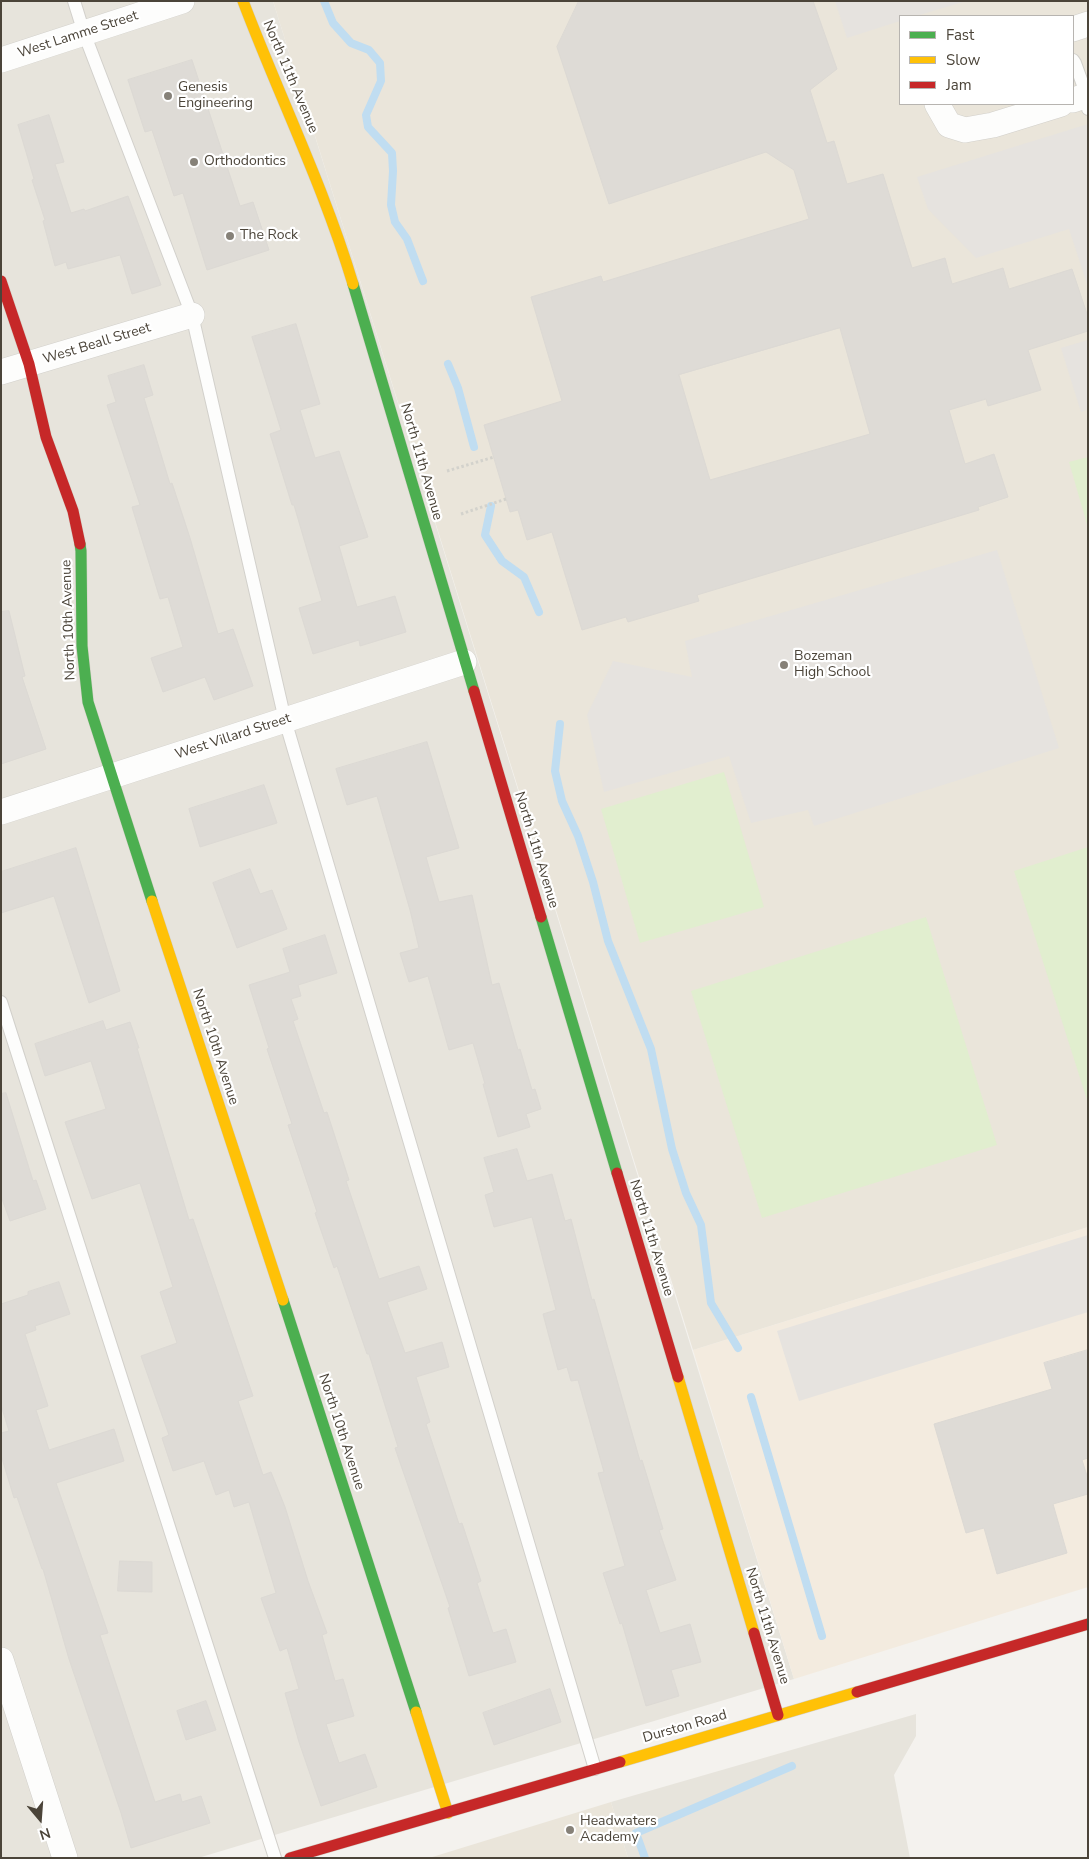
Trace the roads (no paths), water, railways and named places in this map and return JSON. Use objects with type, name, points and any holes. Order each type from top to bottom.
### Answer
[{"type":"street","name":"West Lamme Street","points":[[1,60],[182,1]]},
{"type":"street","name":"North 11th Avenue","points":[[243,1],[310,162],[342,248],[778,1715]]},
{"type":"street","points":[[1074,29],[1088,24]]},
{"type":"street","points":[[938,105],[949,125],[964,130],[993,125],[1058,105]]},
{"type":"street","name":"North 10th Avenue","points":[[1,281],[28,364],[46,436],[72,511],[81,551],[82,646],[87,693],[111,776],[266,1247],[448,1813]]},
{"type":"street","name":"West Beall Street","points":[[1,372],[192,315]]},
{"type":"street","name":"West Villard Street","points":[[1,812],[464,662]]},
{"type":"street","name":"Durston Road","points":[[290,1858],[1088,1624]]},
{"type":"street","points":[[1,1660],[65,1858]]},
{"type":"lane","points":[[74,1],[84,33],[192,315],[285,720],[596,1769]]},
{"type":"lane","points":[[1074,62],[1084,100]]},
{"type":"lane","points":[[1,1002],[275,1858]]},
{"type":"waterway","points":[[324,1],[333,23],[351,43],[369,50],[380,63],[381,81],[366,115],[368,127],[392,153],[391,205],[395,222],[407,239],[423,281]]},
{"type":"waterway","points":[[448,364],[458,388],[474,447]]},
{"type":"waterway","points":[[491,506],[485,535],[502,561],[524,577],[539,612]]},
{"type":"waterway","points":[[560,724],[555,771],[562,801],[578,836],[593,882],[608,941],[651,1049],[672,1149],[686,1193],[701,1225],[711,1303],[738,1348]]},
{"type":"waterway","points":[[751,1397],[822,1636]]},
{"type":"waterway","points":[[645,1858],[636,1833],[792,1766]]},
{"type":"place","name":"Genesis Engineering","points":[[168,96]]},
{"type":"place","name":"Orthodontics","points":[[194,162]]},
{"type":"place","name":"The Rock","points":[[230,236]]},
{"type":"place","name":"Bozeman High School","points":[[784,665]]},
{"type":"place","name":"Headwaters Academy","points":[[570,1830]]}]
